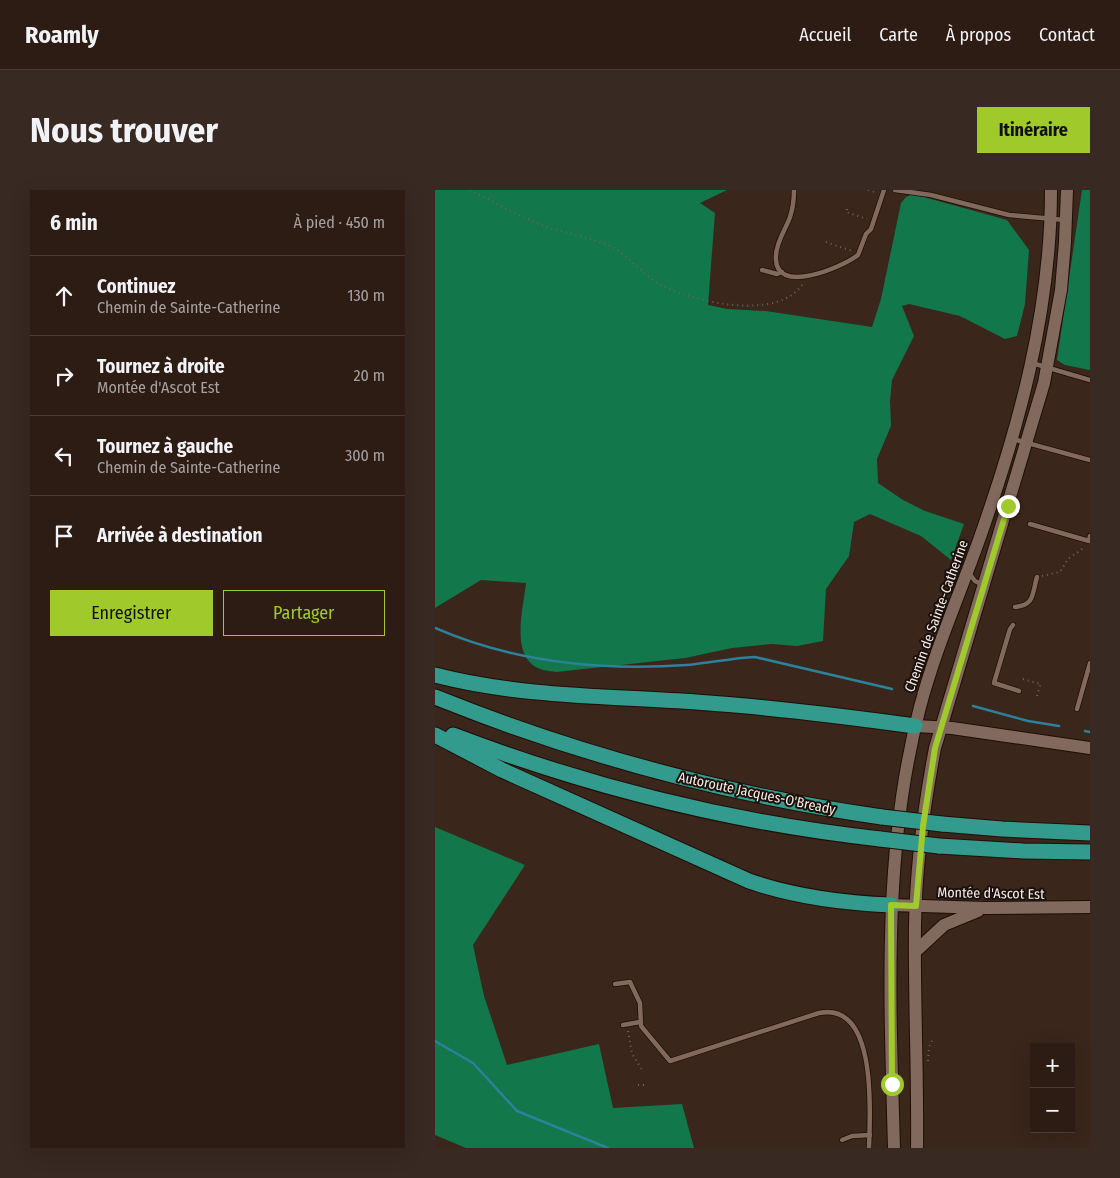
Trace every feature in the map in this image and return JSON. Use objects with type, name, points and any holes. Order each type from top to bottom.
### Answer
[{"type":"highway","points":[[435,675],[466,683],[521,691],[750,706],[915,726]]},
{"type":"highway","name":"Autoroute Jacques-O'Bready","points":[[435,697],[535,735],[655,772],[769,798],[882,817],[942,824],[1090,833]]},
{"type":"highway","name":"Autoroute Jacques-O'Bready","points":[[435,728],[486,748],[557,771],[660,800],[773,824],[879,840],[939,846],[1090,852]]},
{"type":"highway","points":[[435,735],[502,770],[757,884],[813,898],[891,905]]},
{"type":"main road","name":"Chemin de Sainte-Catherine","points":[[894,1148],[891,905],[898,821],[915,726],[937,651],[981,533],[1012,438],[1032,363],[1045,290],[1051,219],[1051,190]]},
{"type":"main road","points":[[917,1148],[916,906],[927,795],[935,748],[1048,366],[1061,290],[1067,190]]},
{"type":"main road","points":[[915,726],[1090,748]]},
{"type":"main road","name":"Montée d'Ascot Est","points":[[891,905],[985,908],[1090,907]]},
{"type":"main road","points":[[916,951],[944,925],[985,908]]},
{"type":"lane","points":[[794,190],[791,213],[778,246],[776,262],[782,272],[792,276],[805,277],[821,273],[858,255],[866,234],[871,229],[884,190]]},
{"type":"lane","points":[[895,190],[927,192],[1009,215],[1066,220]]},
{"type":"lane","points":[[769,261],[776,262]]},
{"type":"lane","points":[[762,270],[777,274],[782,272]]},
{"type":"lane","points":[[1032,363],[1048,366],[1054,371],[1090,380]]},
{"type":"lane","points":[[1012,438],[1090,460]]},
{"type":"lane","points":[[1030,524],[1090,540]]},
{"type":"lane","points":[[967,569],[975,581],[984,585]]},
{"type":"lane","points":[[1015,608],[1029,603],[1037,577]]},
{"type":"lane","points":[[1013,625],[1010,629],[994,683],[1019,690]]},
{"type":"lane","points":[[1077,709],[1090,663]]},
{"type":"lane","points":[[615,984],[630,982],[640,1003],[640,1022],[644,1032],[670,1061],[819,1013],[830,1012],[840,1014],[848,1020],[856,1031],[866,1062],[870,1091],[869,1148]]},
{"type":"lane","points":[[625,1024],[640,1022]]},
{"type":"lane","points":[[842,1140],[855,1136],[870,1136]]},
{"type":"path","points":[[470,190],[536,222],[606,244],[661,284],[700,299],[735,304],[756,305],[774,303],[794,293],[803,284],[805,277]]},
{"type":"path","points":[[868,190],[877,193]]},
{"type":"path","points":[[847,209],[846,212],[869,219]]},
{"type":"path","points":[[826,242],[852,251]]},
{"type":"path","points":[[1047,575],[1060,572],[1067,562],[1081,550]]},
{"type":"path","points":[[1023,679],[1041,683],[1037,696]]},
{"type":"path","points":[[625,1024],[632,1054],[643,1071]]},
{"type":"path","points":[[638,1085],[646,1085]]},
{"type":"green space","points":[[435,190],[727,190],[700,203],[715,213],[708,305],[727,309],[766,311],[872,327],[881,299],[901,203],[906,197],[913,194],[1007,220],[1029,250],[1025,304],[1017,336],[1005,339],[960,316],[909,304],[902,306],[914,336],[892,380],[890,401],[891,426],[877,459],[878,483],[903,500],[925,511],[964,524],[951,560],[921,536],[870,514],[854,522],[849,556],[826,589],[823,641],[797,646],[771,644],[732,648],[685,658],[556,672],[534,666],[527,659],[523,649],[521,627],[526,583],[481,580],[435,608]]},
{"type":"green space","points":[[1082,190],[1090,190],[1090,370],[1065,365],[1057,360]]},
{"type":"green space","points":[[435,827],[525,865],[473,945],[484,996],[507,1065],[599,1044],[613,1108],[682,1104],[694,1148],[466,1148],[435,1135]]},
{"type":"waterway","points":[[435,628],[495,649],[558,662],[623,667],[655,667],[755,657],[892,689]]},
{"type":"waterway","points":[[973,706],[1028,721],[1059,726]]},
{"type":"waterway","points":[[1085,731],[1090,732]]},
{"type":"waterway","points":[[435,1041],[473,1063],[517,1111],[608,1148]]},
{"type":"route","points":[[892,1084],[891,905],[916,906],[923,826],[935,748],[1008,506]]}]
